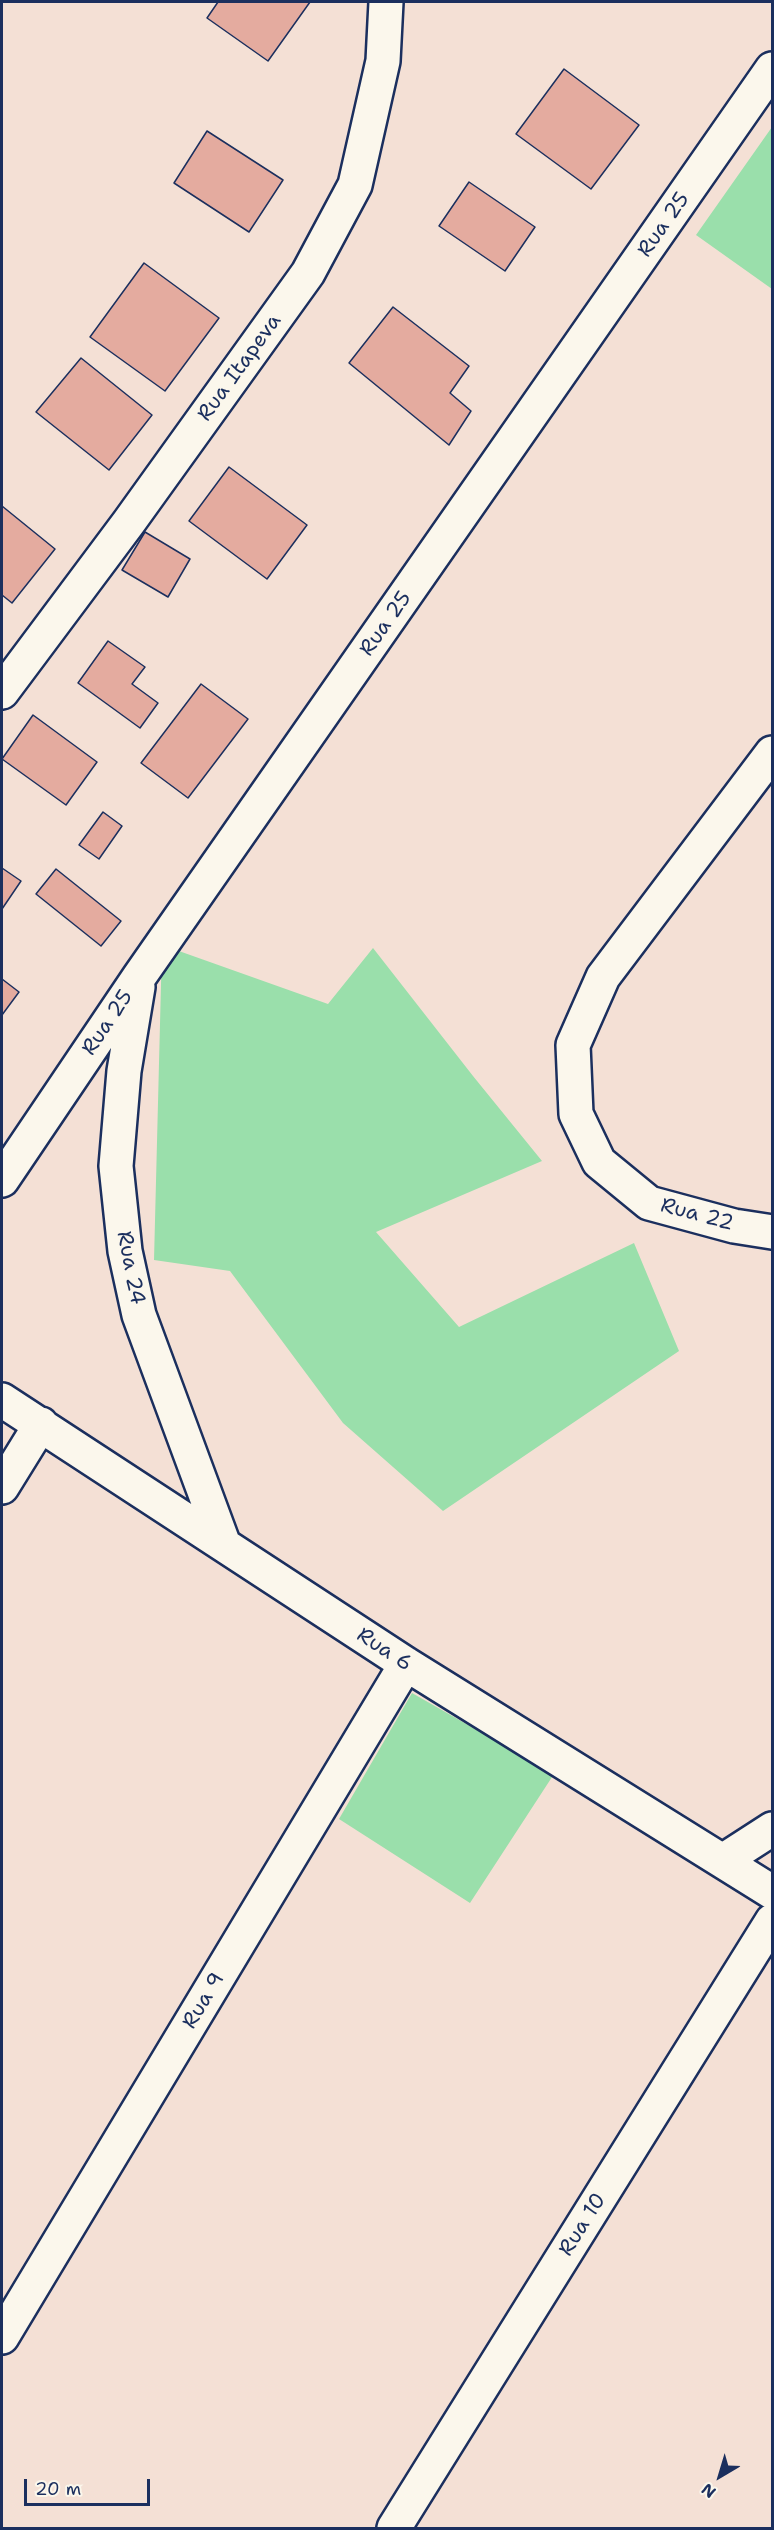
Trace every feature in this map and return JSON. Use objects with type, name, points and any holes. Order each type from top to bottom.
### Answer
[{"type":"street","name":"Rua Itapeva","points":[[2,692],[129,522],[308,273],[355,185],[383,61],[386,2]]},
{"type":"street","name":"Rua 25","points":[[2,1180],[139,976],[772,69]]},
{"type":"street","name":"Rua 22","points":[[769,764],[603,977],[573,1045],[576,1114],[599,1162],[649,1203],[734,1226],[772,1232]]},
{"type":"street","name":"Rua 24","points":[[139,976],[124,1071],[116,1166],[125,1251],[139,1315],[224,1545]]},
{"type":"street","name":"Rua 6","points":[[2,1400],[406,1664],[772,1892]]},
{"type":"street","points":[[2,1487],[41,1424]]},
{"type":"street","name":"Rua 9","points":[[2,2337],[406,1664]]},
{"type":"street","points":[[724,1860],[772,1829]]},
{"type":"street","name":"Rua 10","points":[[394,2529],[772,1921]]},
{"type":"green space","points":[[772,127],[772,289],[696,235]]},
{"type":"green space","points":[[162,945],[328,1004],[373,948],[542,1161],[376,1232],[459,1327],[634,1243],[679,1351],[443,1511],[343,1423],[230,1271],[154,1260]]},
{"type":"green space","points":[[412,1693],[554,1774],[470,1903],[339,1819]]},
{"type":"building","points":[[218,2],[310,2],[268,61],[207,18]]},
{"type":"building","points":[[564,69],[639,125],[591,189],[516,134]]},
{"type":"building","points":[[207,131],[283,180],[249,232],[174,183]]},
{"type":"building","points":[[469,182],[535,227],[505,271],[439,226]]},
{"type":"building","points":[[144,263],[219,318],[165,391],[90,337]]},
{"type":"building","points":[[393,307],[469,366],[450,393],[471,411],[449,445],[349,363]]},
{"type":"building","points":[[81,358],[152,415],[109,470],[36,412]]},
{"type":"building","points":[[229,467],[307,525],[267,579],[189,521]]},
{"type":"building","points":[[2,506],[55,549],[12,603],[2,595]]},
{"type":"building","points":[[145,532],[190,559],[168,597],[122,570]]},
{"type":"building","points":[[108,641],[145,667],[132,684],[158,703],[140,728],[78,683]]},
{"type":"building","points":[[201,684],[248,719],[188,798],[141,763]]},
{"type":"building","points":[[33,715],[97,762],[66,805],[2,759]]},
{"type":"building","points":[[103,812],[122,826],[99,859],[79,845]]},
{"type":"building","points":[[2,868],[21,881],[2,909]]},
{"type":"building","points":[[56,869],[121,921],[101,946],[36,894]]},
{"type":"building","points":[[2,979],[19,992],[2,1015]]}]
